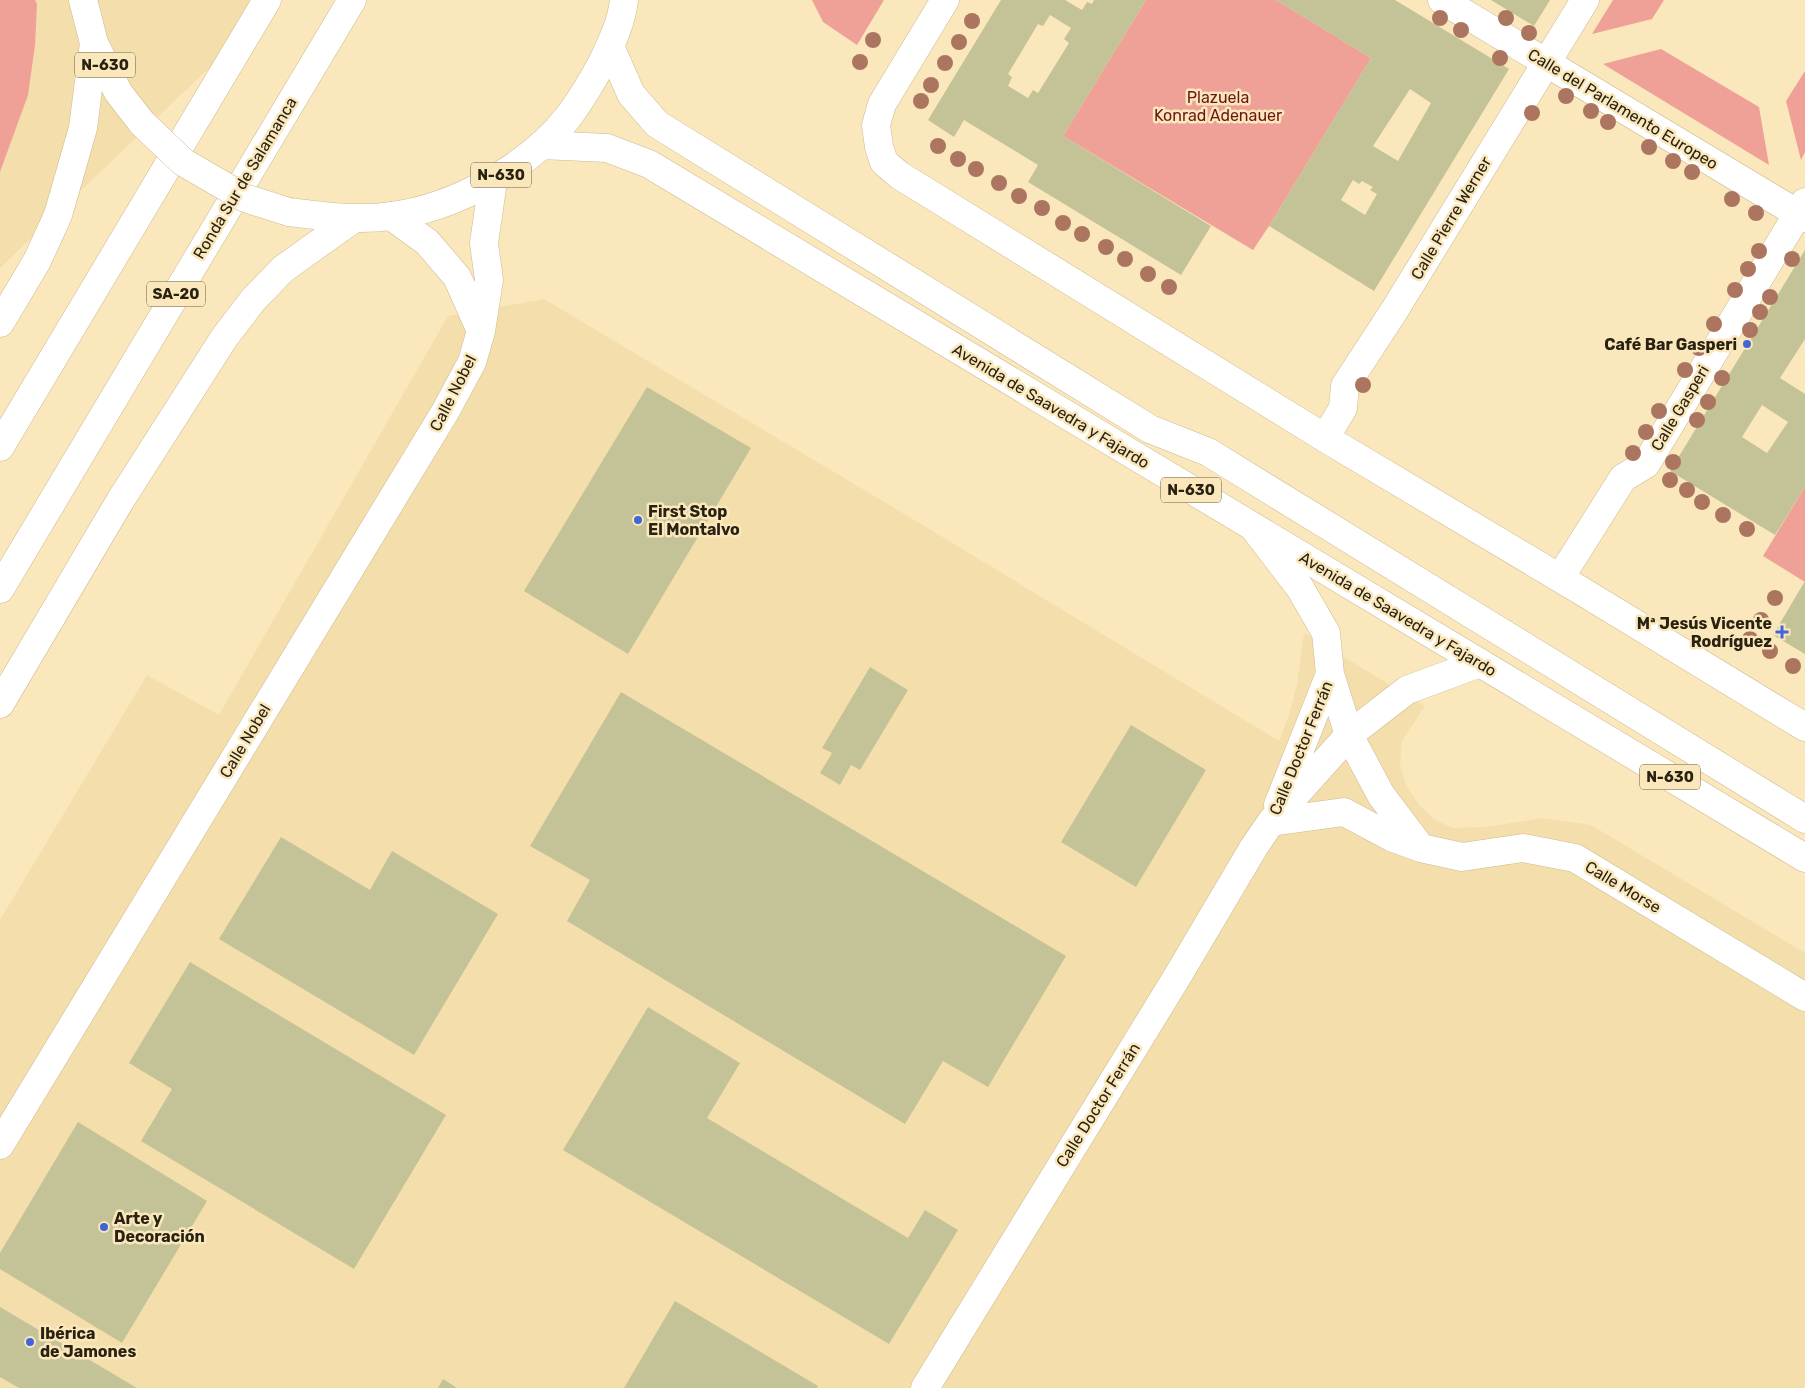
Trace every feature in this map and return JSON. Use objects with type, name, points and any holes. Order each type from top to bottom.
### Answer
[{"type":"main road","name":"N-630","points":[[83,0],[94,43],[118,92],[142,123],[183,162],[245,198],[289,212],[353,219],[392,216],[437,206],[493,181],[541,146],[568,117],[592,83],[610,46],[624,0]]},
{"type":"main road","points":[[0,447],[267,0]]},
{"type":"main road","name":"Ronda Sur de Salamanca","points":[[0,589],[352,0]]},
{"type":"main road","points":[[945,0],[882,104],[876,125],[879,147],[884,162],[899,175],[1325,438],[1805,727]]},
{"type":"main road","name":"Calle del Parlamento Europeo","points":[[1442,0],[1545,63],[1803,212]]},
{"type":"main road","name":"Calle Pierre Werner","points":[[1325,438],[1343,408],[1345,386],[1394,311],[1585,0]]},
{"type":"main road","points":[[0,323],[37,261],[58,215],[83,128],[94,43]]},
{"type":"main road","name":"Avenida de Saavedra y Fajardo","points":[[610,46],[631,94],[657,124],[1150,429],[1208,452],[1805,819]]},
{"type":"main road","name":"Avenida de Saavedra y Fajardo","points":[[541,146],[607,148],[649,164],[1805,858]]},
{"type":"main road","name":"Calle Nobel","points":[[0,1145],[445,412],[472,362],[481,332],[489,280],[484,243],[493,181]]},
{"type":"main road","name":"Calle Gasperi","points":[[1560,578],[1623,478],[1646,464],[1803,212]]},
{"type":"main road","points":[[392,216],[427,242],[457,277],[481,332]]},
{"type":"main road","points":[[0,704],[120,501],[224,338],[253,300],[283,269],[353,219]]},
{"type":"main road","name":"Calle Doctor Ferrán","points":[[1254,528],[1300,588],[1326,634],[1330,674],[1350,735]]},
{"type":"main road","name":"Calle Doctor Ferrán","points":[[929,1386],[1177,977],[1254,846],[1271,822],[1350,735],[1407,690],[1480,663]]},
{"type":"main road","name":"Calle Doctor Ferrán","points":[[1271,822],[1330,674]]},
{"type":"main road","points":[[1350,735],[1381,795],[1421,848]]},
{"type":"main road","name":"Calle Morse","points":[[1271,822],[1344,812],[1391,837],[1421,848],[1462,857],[1524,848],[1575,858],[1805,997]]},
{"type":"shaded area","points":[[0,0],[280,0],[0,268]]},
{"type":"shaded area","points":[[544,299],[1279,741],[1288,718],[1297,685],[1304,633],[1425,706],[1402,741],[1400,765],[1406,785],[1419,805],[1435,820],[1453,828],[1486,827],[1543,818],[1591,825],[1805,953],[1805,1388],[0,1388],[0,920],[147,675],[219,715],[448,316]]},
{"type":"green space","points":[[0,0],[35,0],[37,4],[35,45],[28,95],[0,172]]},
{"type":"green space","points":[[812,0],[884,0],[857,45],[823,22]]},
{"type":"green space","name":"Plazuela Konrad Adenauer","points":[[1146,0],[1276,0],[1371,58],[1253,250],[1063,136]]},
{"type":"green space","points":[[1613,0],[1664,0],[1652,19],[1592,34]]},
{"type":"green space","points":[[1661,49],[1759,107],[1769,165],[1603,64]]},
{"type":"green space","points":[[1805,71],[1805,152],[1801,160],[1786,101]]},
{"type":"green space","points":[[1805,487],[1805,582],[1763,556]]},
{"type":"building","points":[[1001,0],[1065,0],[1082,10],[1087,2],[1092,4],[1094,0],[1146,0],[1063,136],[1211,226],[1181,275],[1028,182],[1038,165],[964,120],[954,137],[928,120]],"holes":[[[1050,15],[1071,28],[1064,39],[1069,43],[1038,93],[1033,90],[1028,98],[1008,86],[1012,77],[1008,74],[1038,24],[1043,26]]]},
{"type":"building","points":[[1276,0],[1395,0],[1509,69],[1374,291],[1269,226],[1371,58]],"holes":[[[1410,89],[1431,103],[1398,161],[1373,146]],[[1353,180],[1359,184],[1362,181],[1373,187],[1370,190],[1377,194],[1365,215],[1341,200]]]},
{"type":"building","points":[[1491,0],[1550,0],[1534,26]]},
{"type":"building","points":[[1805,250],[1805,339],[1780,378],[1805,394],[1805,487],[1775,535],[1670,471]],"holes":[[[1762,405],[1788,422],[1767,453],[1742,437]]]},
{"type":"building","name":"First Stop El Montalvo","points":[[647,387],[751,448],[628,654],[524,591]]},
{"type":"building","points":[[1805,581],[1805,654],[1773,635]]},
{"type":"building","points":[[870,667],[908,690],[860,770],[851,765],[840,785],[820,773],[832,753],[822,748]]},
{"type":"building","points":[[621,692],[1066,956],[988,1087],[943,1061],[905,1124],[567,921],[590,880],[530,846]]},
{"type":"building","points":[[1131,725],[1206,770],[1136,887],[1061,842]]},
{"type":"building","points":[[281,837],[370,890],[392,851],[498,914],[414,1055],[219,939]]},
{"type":"building","points":[[190,962],[446,1115],[354,1269],[141,1141],[172,1089],[129,1063]]},
{"type":"building","points":[[648,1007],[740,1063],[707,1118],[908,1238],[925,1210],[958,1230],[889,1344],[563,1150]]},
{"type":"building","name":"Arte y Decoración","points":[[78,1122],[207,1201],[122,1343],[0,1269],[0,1253]]},
{"type":"building","points":[[675,1301],[818,1386],[817,1388],[624,1388]]},
{"type":"building","name":"Ibérica de Jamones","points":[[0,1307],[137,1388],[19,1388],[0,1377]]},
{"type":"building","points":[[443,1379],[457,1388],[438,1388]]},
{"type":"place","name":"Café Bar Gasperi","points":[[1747,344]]},
{"type":"place","name":"First Stop El Montalvo","points":[[638,520]]},
{"type":"place","name":"Mª Jesús Vicente Rodríguez","points":[[1782,632]]},
{"type":"place","name":"Arte y Decoración","points":[[104,1227]]},
{"type":"place","name":"Ibérica de Jamones","points":[[30,1342]]}]
